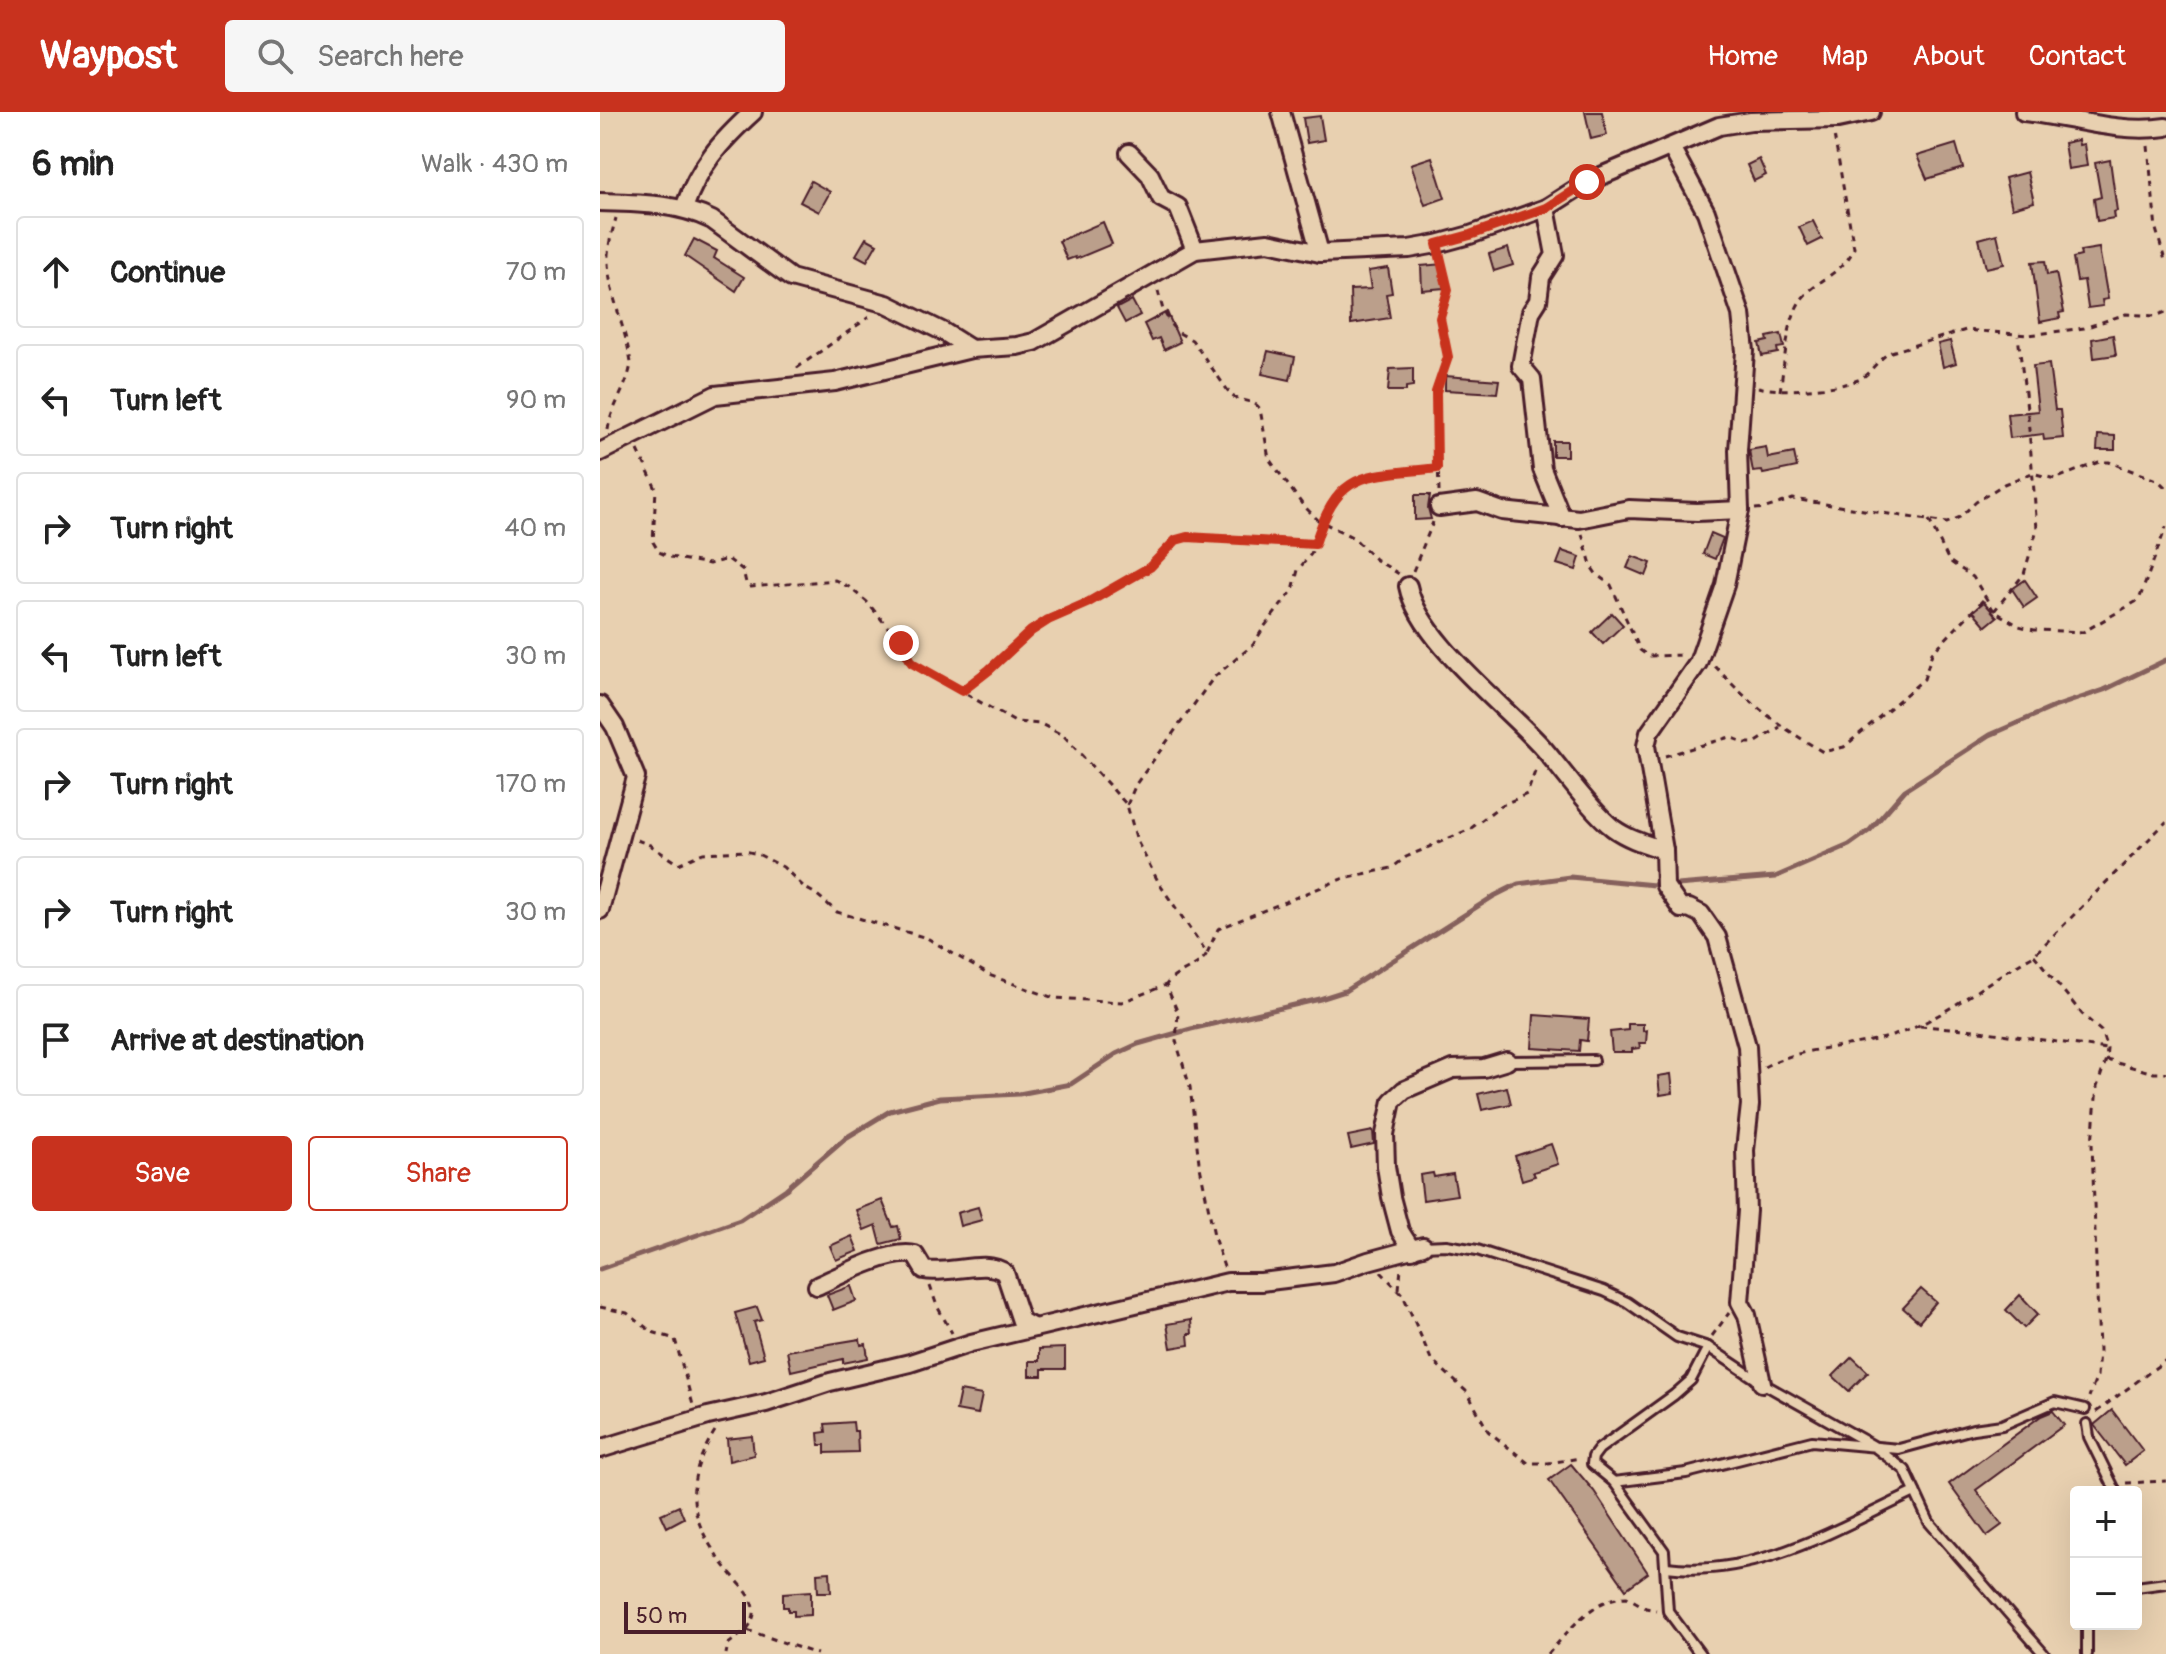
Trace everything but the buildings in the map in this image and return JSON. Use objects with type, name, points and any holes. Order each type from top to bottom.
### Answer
[{"type":"street","points":[[684,208],[698,173],[722,140],[753,112]]},
{"type":"street","points":[[1281,112],[1320,253]]},
{"type":"street","points":[[605,449],[715,395],[835,382],[971,349],[1034,342],[1195,250],[1268,242],[1320,253],[1409,249],[1437,244],[1546,208],[1587,182],[1671,147],[1716,119],[1831,119],[1871,112]]},
{"type":"street","points":[[2024,112],[2117,120],[2146,130],[2166,127]]},
{"type":"street","points":[[1671,147],[1706,212],[1741,314],[1745,351],[1738,450],[1740,510],[1725,585],[1702,652],[1689,679],[1649,733],[1646,746],[1664,850],[1667,891],[1681,909],[1689,908],[1701,914],[1717,937],[1747,1046],[1751,1075],[1745,1150],[1747,1211],[1740,1302],[1747,1315],[1762,1383]]},
{"type":"street","points":[[1129,153],[1150,175],[1161,198],[1178,207],[1195,250]]},
{"type":"street","points":[[600,202],[684,208],[712,220],[791,278],[887,304],[971,349]]},
{"type":"street","points":[[1546,208],[1555,255],[1541,277],[1521,366],[1532,379],[1542,469],[1570,519]]},
{"type":"street","points":[[1439,507],[1477,502],[1502,511],[1570,519],[1629,509],[1740,510]]},
{"type":"street","points":[[1408,586],[1412,604],[1435,636],[1542,747],[1610,826],[1637,842],[1664,850]]},
{"type":"street","points":[[600,705],[615,727],[635,768],[636,777],[600,910]]},
{"type":"street","points":[[600,1449],[708,1416],[766,1403],[830,1382],[1034,1328],[1228,1282],[1261,1282],[1334,1273],[1413,1250],[1400,1231],[1386,1166],[1385,1134],[1392,1101],[1404,1090],[1453,1069],[1484,1068],[1507,1061]]},
{"type":"street","points":[[817,1286],[857,1268],[905,1253],[915,1255],[924,1270],[1000,1268],[1005,1273],[1021,1321],[1034,1328]]},
{"type":"lane","points":[[1507,1061],[1594,1060]]},
{"type":"lane","points":[[1413,1250],[1446,1245],[1477,1250],[1604,1291],[1627,1302],[1677,1337],[1708,1347],[1762,1383],[1872,1445],[1905,1470],[1929,1522],[2044,1654]]},
{"type":"lane","points":[[1700,1654],[1668,1611],[1664,1551],[1614,1482],[1592,1464],[1593,1457],[1691,1380],[1708,1347]]},
{"type":"lane","points":[[1614,1482],[1686,1473],[1812,1441],[1899,1449],[1973,1429],[2002,1425],[2055,1402],[2085,1409]]},
{"type":"lane","points":[[2087,1424],[2089,1437],[2113,1486]]},
{"type":"lane","points":[[1666,1567],[1721,1568],[1791,1550],[1915,1492]]},
{"type":"lane","points":[[2142,1586],[2166,1583]]},
{"type":"lane","points":[[2087,1630],[2087,1654]]},
{"type":"path","points":[[1780,391],[1799,303],[1848,260],[1854,248],[1831,119]]},
{"type":"path","points":[[2146,130],[2156,229],[2166,264]]},
{"type":"path","points":[[605,449],[609,420],[631,363],[607,262],[620,203]]},
{"type":"path","points":[[1153,273],[1163,310],[1172,326],[1192,340],[1233,397],[1257,404],[1269,459],[1302,504],[1322,522],[1354,538],[1375,559],[1409,579],[1439,507],[1436,392],[1448,357],[1440,318],[1448,290],[1437,244]]},
{"type":"path","points":[[785,389],[802,363],[887,304]]},
{"type":"path","points":[[1743,382],[1780,391],[1794,391],[1857,381],[1881,357],[1891,352],[1960,331],[2018,335],[2084,328],[2126,314],[2155,316],[2166,312]]},
{"type":"path","points":[[1994,611],[2018,583],[2028,564],[2037,521],[2018,335]]},
{"type":"path","points":[[629,436],[656,489],[653,542],[659,552],[709,564],[728,559],[743,570],[746,583],[751,587],[835,580],[867,602],[901,643],[912,663],[1015,722],[1041,724],[1064,736],[1127,805],[1137,841],[1160,885],[1207,953]]},
{"type":"path","points":[[1740,510],[1766,508],[1793,499],[1947,523],[2004,484],[2032,473],[2055,479],[2099,462],[2109,462],[2159,481],[2166,488]]},
{"type":"path","points":[[1127,805],[1136,784],[1214,677],[1253,645],[1284,604],[1338,493],[1359,480],[1437,468]]},
{"type":"path","points":[[1570,519],[1592,568],[1611,585],[1640,650],[1653,656],[1702,652],[1751,704],[1780,727],[1823,752],[1844,747],[1924,679],[1932,653],[1986,597]]},
{"type":"path","points":[[1929,520],[1949,561],[1971,575],[1994,611],[2028,629],[2090,630],[2139,600],[2166,527]]},
{"type":"path","points":[[962,691],[1031,631],[1150,567],[1179,539],[1315,544]]},
{"type":"path","points":[[1650,760],[1730,737],[1755,743],[1780,727]]},
{"type":"path","points":[[619,840],[633,838],[642,841],[678,864],[703,853],[745,851],[758,854],[783,867],[837,912],[927,938],[989,975],[1054,998],[1122,1002],[1166,985],[1171,978],[1203,960],[1218,929],[1344,878],[1392,868],[1406,857],[1482,822],[1500,806],[1527,794],[1542,747]]},
{"type":"path","points":[[1751,1075],[1780,1058],[1878,1039],[1916,1026],[2034,955],[2166,822]]},
{"type":"path","points":[[2034,955],[2082,1014],[2101,1031],[2107,1049],[2097,1087],[2092,1143],[2099,1351],[2097,1376],[2085,1409]]},
{"type":"path","points":[[1166,985],[1178,1013],[1176,1041],[1190,1087],[1199,1162],[1215,1240],[1228,1282]]},
{"type":"path","points":[[1916,1026],[1966,1029],[2107,1049]]},
{"type":"path","points":[[2106,1060],[2154,1073],[2166,1073]]},
{"type":"path","points":[[1399,1291],[1413,1250]]},
{"type":"path","points":[[1368,1261],[1399,1291],[1431,1359],[1462,1386],[1488,1431],[1521,1459],[1533,1464],[1593,1457]]},
{"type":"path","points":[[924,1270],[937,1306],[960,1347]]},
{"type":"path","points":[[1708,1347],[1722,1320],[1740,1302]]},
{"type":"path","points":[[600,1307],[627,1313],[652,1332],[675,1339],[692,1404],[696,1411],[708,1416]]},
{"type":"path","points":[[2087,1424],[2104,1405],[2166,1360]]},
{"type":"path","points":[[726,1654],[728,1644],[747,1630],[754,1613],[752,1600],[714,1551],[699,1523],[692,1494],[695,1472],[703,1450],[728,1411]]},
{"type":"path","points":[[2129,1486],[2166,1481]]},
{"type":"path","points":[[1548,1654],[1585,1614],[1620,1597],[1635,1600],[1646,1608],[1668,1611]]},
{"type":"path","points":[[747,1630],[817,1654]]},
{"type":"waterway","points":[[600,1269],[740,1220],[786,1189],[844,1139],[890,1111],[940,1098],[1019,1094],[1071,1084],[1116,1054],[1138,1044],[1345,991],[1494,896],[1518,884],[1570,877],[1665,886],[1775,877],[1849,845],[1870,830],[1905,790],[1990,735],[2054,707],[2104,690],[2166,660]]},
{"type":"route","points":[[901,643],[912,663],[962,691],[1031,631],[1150,567],[1176,540],[1187,537],[1315,544],[1333,499],[1351,484],[1367,477],[1437,468],[1436,392],[1448,357],[1440,318],[1448,290],[1437,244],[1546,208],[1587,182]]}]
